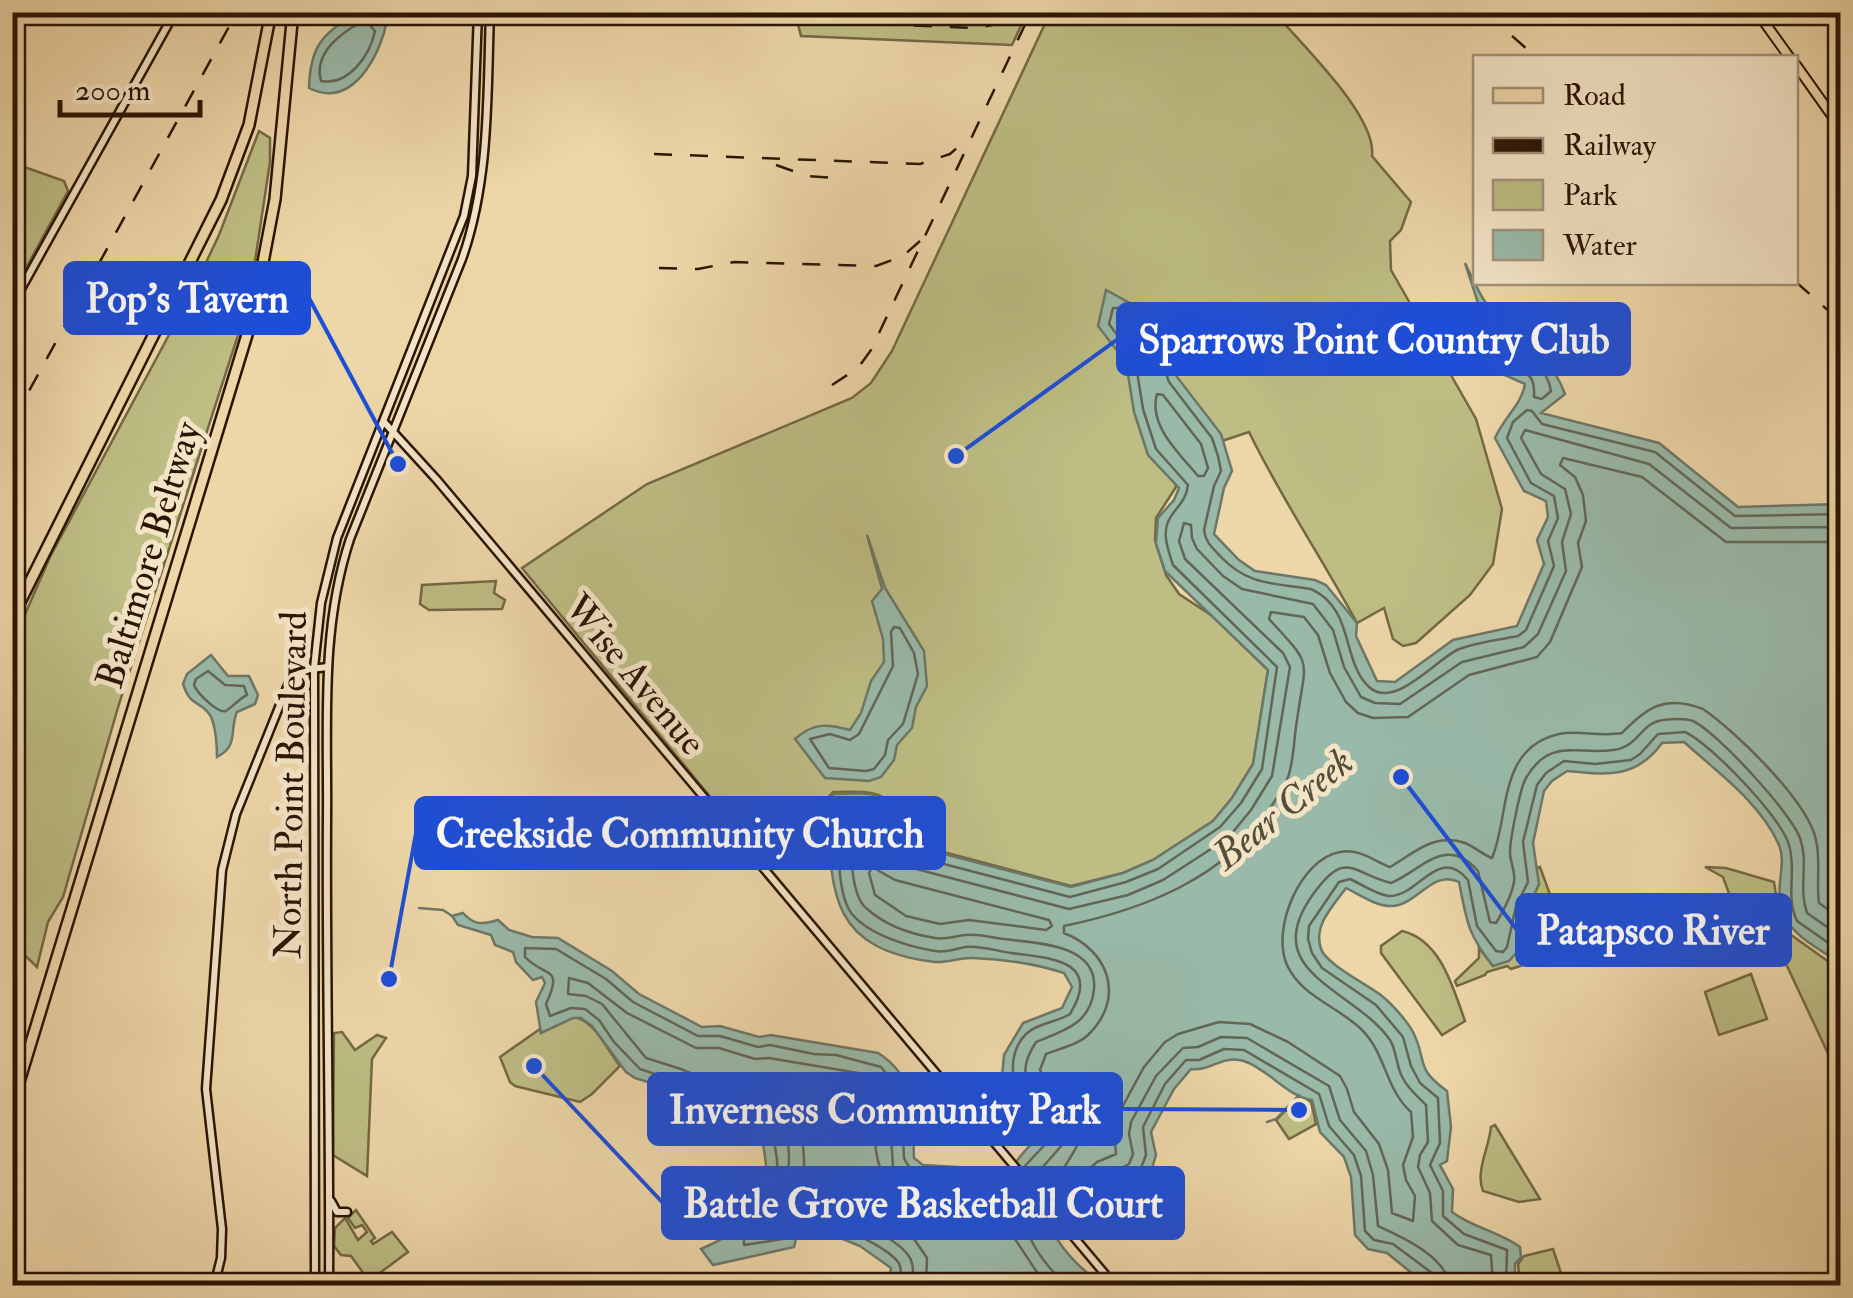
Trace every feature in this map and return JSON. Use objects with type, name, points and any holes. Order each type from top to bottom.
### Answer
[{"type":"highway","name":"Baltimore Beltway","points":[[12,618],[230,179],[258,94],[271,12]]},
{"type":"highway","name":"Baltimore Beltway","points":[[12,1105],[253,315],[275,199],[293,12]]},
{"type":"main road","points":[[12,305],[175,12]]},
{"type":"main road","name":"North Point Boulevard","points":[[315,1286],[314,668],[318,618],[329,564],[464,216],[472,176],[478,12]]},
{"type":"main road","name":"North Point Boulevard","points":[[329,1286],[328,667],[338,580],[382,456],[472,232],[482,184],[490,12]]},
{"type":"main road","points":[[1757,12],[1788,55]]},
{"type":"main road","points":[[1798,68],[1840,126]]},
{"type":"main road","points":[[474,96],[486,109]]},
{"type":"main road","points":[[464,216],[472,232]]},
{"type":"main road","points":[[459,234],[464,237],[462,259]]},
{"type":"main road","points":[[439,285],[442,308]]},
{"type":"main road","name":"Wise Avenue","points":[[384,422],[1115,1286]]},
{"type":"main road","points":[[382,456],[399,444],[417,457]]},
{"type":"main road","points":[[214,1286],[221,1258],[222,1229],[206,1089],[224,856],[236,814],[287,686],[298,671],[328,667]]},
{"type":"main road","points":[[315,1099],[328,1100]]},
{"type":"main road","points":[[328,1195],[337,1212],[347,1212]]},
{"type":"green space","points":[[795,12],[1027,13],[1012,45],[801,36]]},
{"type":"green space","points":[[1050,13],[1275,13],[1350,101],[1363,121],[1372,156],[1411,202],[1401,230],[1390,241],[1391,270],[1476,419],[1502,509],[1493,564],[1470,595],[1416,643],[1403,646],[1393,639],[1384,608],[1357,623],[1249,432],[1225,440],[1172,472],[1176,487],[1156,518],[1155,540],[1166,575],[1179,594],[1217,619],[1268,670],[1253,764],[1213,821],[1153,860],[1123,873],[1071,886],[906,842],[890,803],[875,794],[833,792],[826,800],[712,799],[522,568],[647,484],[852,398],[871,383],[892,351]]},
{"type":"green space","points":[[259,131],[270,138],[270,162],[249,301],[119,704],[63,897],[48,922],[37,967],[13,944],[13,642],[50,557],[193,290]]},
{"type":"green space","points":[[13,163],[64,181],[68,191],[13,292]]},
{"type":"green space","points":[[496,581],[494,593],[505,600],[502,609],[429,610],[420,604],[422,585]]},
{"type":"green space","points":[[1540,867],[1570,950],[1511,969],[1507,966],[1487,972],[1457,986],[1455,981],[1479,958],[1479,948],[1493,966],[1517,952],[1526,909],[1539,884],[1535,869]]},
{"type":"green space","points":[[1705,867],[1726,868],[1774,882],[1779,915],[1787,932],[1840,970],[1840,1079],[1787,966],[1775,953],[1754,962],[1723,877]]},
{"type":"green space","points":[[1402,931],[1427,944],[1444,967],[1456,994],[1465,1021],[1442,1035],[1381,953],[1381,946]]},
{"type":"green space","points":[[1751,974],[1767,1019],[1719,1035],[1705,992]]},
{"type":"green space","points":[[573,1017],[594,1029],[620,1066],[580,1102],[510,1082],[500,1057],[540,1029],[541,1033]]},
{"type":"green space","points":[[342,1032],[355,1050],[377,1035],[386,1038],[372,1059],[367,1176],[333,1155],[334,1033]]},
{"type":"green space","points":[[1299,1097],[1311,1101],[1316,1124],[1289,1139],[1276,1120]]},
{"type":"green space","points":[[1495,1125],[1540,1199],[1519,1202],[1483,1191],[1481,1168],[1491,1127]]},
{"type":"green space","points":[[356,1210],[375,1238],[373,1244],[392,1232],[408,1252],[369,1281],[351,1256],[341,1255],[334,1246],[335,1228],[345,1218],[358,1240],[367,1232],[362,1225],[355,1228],[348,1218]]},
{"type":"green space","points":[[1553,1249],[1565,1285],[1520,1285],[1518,1264],[1524,1256]]},
{"type":"water","points":[[355,15],[372,15],[387,21],[371,63],[351,86],[338,92],[309,88],[312,63],[320,44]]},
{"type":"water","name":"Bear Creek","points":[[1465,263],[1473,285],[1488,306],[1537,351],[1559,381],[1565,394],[1541,413],[1659,443],[1738,507],[1840,504],[1840,963],[1788,923],[1780,899],[1781,850],[1761,815],[1684,742],[1662,743],[1631,769],[1608,773],[1567,771],[1544,791],[1533,843],[1539,884],[1519,929],[1517,952],[1509,961],[1493,966],[1484,955],[1469,927],[1459,882],[1450,879],[1433,883],[1410,900],[1393,906],[1375,903],[1346,888],[1325,917],[1320,932],[1324,955],[1382,996],[1403,1018],[1413,1032],[1426,1070],[1447,1091],[1451,1127],[1447,1161],[1440,1165],[1453,1189],[1452,1212],[1520,1247],[1515,1285],[1441,1285],[1419,1279],[1387,1253],[1368,1249],[1355,1235],[1351,1177],[1344,1157],[1320,1132],[1312,1100],[1236,1059],[1191,1069],[1174,1089],[1151,1132],[1156,1155],[1149,1178],[1116,1195],[1098,1217],[1076,1216],[1056,1206],[1046,1211],[1062,1247],[1090,1275],[1090,1285],[888,1285],[891,1268],[860,1246],[816,1228],[796,1239],[794,1247],[713,1265],[701,1249],[740,1228],[761,1203],[766,1170],[759,1127],[671,1089],[635,1078],[581,1018],[541,1033],[536,1002],[545,983],[542,977],[533,980],[516,962],[513,952],[495,945],[491,935],[458,925],[452,916],[463,913],[479,923],[498,920],[509,930],[532,937],[558,938],[612,971],[639,994],[702,1027],[720,1026],[759,1037],[771,1035],[878,1053],[901,1074],[907,1086],[913,1113],[914,1158],[923,1165],[1013,1167],[1047,1127],[1016,1107],[1002,1077],[1004,1055],[1023,1023],[1062,1008],[1072,987],[1064,973],[1042,967],[973,958],[935,962],[899,955],[873,944],[854,929],[834,887],[828,801],[834,794],[876,795],[895,814],[905,844],[1071,887],[1153,860],[1213,821],[1253,764],[1268,670],[1165,571],[1156,544],[1158,518],[1179,488],[1148,455],[1134,412],[1126,362],[1098,326],[1106,290],[1157,318],[1177,377],[1221,434],[1232,471],[1224,488],[1214,534],[1255,571],[1326,585],[1357,623],[1356,636],[1377,681],[1395,682],[1453,640],[1517,626],[1544,564],[1537,540],[1548,517],[1546,501],[1524,491],[1495,438],[1525,384],[1489,368],[1488,343],[1474,333],[1480,309]]},
{"type":"water","points":[[867,535],[885,588],[924,651],[927,686],[916,707],[912,728],[897,745],[894,760],[881,777],[869,781],[825,778],[795,739],[821,726],[850,730],[861,713],[871,681],[884,662],[883,639],[872,601],[882,589]]},
{"type":"water","points":[[211,655],[228,676],[249,676],[258,695],[255,704],[237,712],[231,743],[217,757],[212,719],[189,697],[183,684],[187,674]]},
{"type":"waterway","points":[[419,908],[443,910],[452,916]]},
{"type":"waterway","points":[[1267,1122],[1276,1119],[1299,1095]]},
{"type":"railway","points":[[12,422],[237,12]]},
{"type":"railway","points":[[662,15],[975,28],[1004,23],[1022,12]]},
{"type":"railway","points":[[832,385],[858,368],[871,350],[1031,12]]},
{"type":"railway","points":[[1485,12],[1534,55]]},
{"type":"railway","points":[[654,154],[920,164],[950,154],[968,138]]},
{"type":"railway","points":[[776,165],[807,176],[833,178]]},
{"type":"railway","points":[[659,268],[698,269],[734,262],[876,266],[903,256],[920,241]]},
{"type":"railway","points":[[1798,284],[1840,321]]},
{"type":"place","name":"Sparrows Point Country Club","points":[[956,456]]},
{"type":"place","name":"Pop's Tavern","points":[[398,464]]},
{"type":"place","name":"Patapsco River","points":[[1401,777]]},
{"type":"place","name":"Creekside Community Church","points":[[389,979]]},
{"type":"place","name":"Battle Grove Basketball Court","points":[[534,1066]]},
{"type":"place","name":"Inverness Community Park","points":[[1299,1110]]}]
